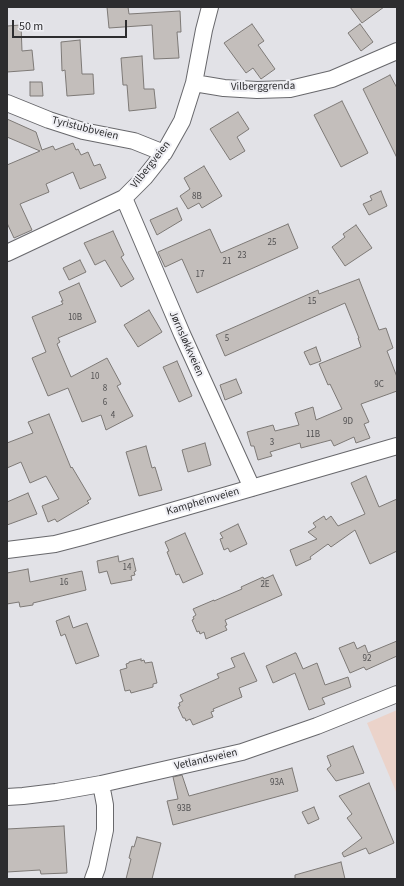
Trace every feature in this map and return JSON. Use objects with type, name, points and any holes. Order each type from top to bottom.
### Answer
[{"type":"street","name":"Vilbergveien","points":[[7,253],[124,198],[144,177],[164,152],[182,121],[194,83],[210,7]]},
{"type":"street","name":"Vilberggrenda","points":[[194,83],[224,88],[257,90],[290,89],[332,79],[397,51]]},
{"type":"street","name":"Tyristubbveien","points":[[7,103],[63,125],[134,141],[164,152]]},
{"type":"street","name":"Jørnsløkkveien","points":[[124,198],[182,334],[252,488]]},
{"type":"street","name":"Kampheimveien","points":[[7,550],[55,544],[82,537],[397,446]]},
{"type":"street","name":"Vetlandsveien","points":[[7,797],[56,792],[101,784],[242,752],[317,726],[397,694]]},
{"type":"street","points":[[93,879],[97,868],[105,830],[105,805],[101,784]]},
{"type":"shaded area","points":[[397,710],[397,794],[367,723]]},
{"type":"building","points":[[107,7],[128,7],[129,14],[180,11],[181,32],[177,32],[179,58],[154,59],[152,25],[109,28]]},
{"type":"building","points":[[350,7],[384,7],[362,23]]},
{"type":"building","points":[[252,24],[264,41],[258,45],[275,69],[261,79],[253,68],[246,73],[224,43]]},
{"type":"building","points":[[360,24],[373,42],[361,51],[348,33]]},
{"type":"building","points":[[21,25],[22,51],[32,50],[34,70],[7,72],[7,26]]},
{"type":"building","points":[[80,40],[82,74],[93,74],[94,94],[67,96],[65,70],[62,71],[61,42]]},
{"type":"building","points":[[142,56],[144,89],[154,89],[156,108],[129,111],[127,85],[123,85],[121,58]]},
{"type":"building","points":[[390,75],[397,88],[397,158],[363,89]]},
{"type":"building","points":[[30,82],[42,82],[43,96],[30,96]]},
{"type":"building","points":[[342,101],[368,153],[341,167],[314,115]]},
{"type":"building","points":[[238,112],[249,129],[237,137],[245,151],[230,160],[210,129]]},
{"type":"building","points":[[7,119],[36,132],[42,150],[53,146],[55,150],[73,143],[76,150],[78,149],[81,155],[88,152],[94,166],[100,164],[106,178],[80,189],[73,172],[46,184],[49,192],[20,204],[32,230],[14,238],[7,223],[7,165],[40,151],[7,137]]},
{"type":"building","points":[[204,166],[222,196],[202,208],[199,203],[188,209],[180,196],[190,189],[184,178]]},
{"type":"building","points":[[381,191],[387,206],[369,215],[363,204],[372,200],[370,196]]},
{"type":"building","points":[[177,208],[182,220],[157,235],[150,220]]},
{"type":"building","points":[[288,224],[298,248],[197,293],[182,259],[165,267],[158,252],[210,229],[221,253]]},
{"type":"building","points":[[356,225],[372,248],[345,266],[332,247],[345,237],[343,234]]},
{"type":"building","points":[[113,231],[124,255],[121,257],[134,279],[121,287],[105,260],[95,265],[84,243]]},
{"type":"building","points":[[80,260],[86,272],[69,280],[63,268]]},
{"type":"building","points":[[359,279],[379,330],[386,328],[393,348],[387,351],[397,377],[397,391],[361,404],[369,422],[364,424],[370,438],[356,443],[354,437],[334,446],[331,440],[301,448],[300,443],[270,452],[272,456],[258,460],[254,446],[251,446],[247,432],[273,425],[275,431],[299,425],[295,413],[313,407],[316,420],[342,409],[330,384],[328,385],[319,364],[361,347],[359,338],[345,303],[225,356],[216,335],[318,290],[319,294]]},
{"type":"building","points":[[79,283],[96,322],[58,338],[60,342],[57,344],[71,377],[107,358],[121,384],[117,386],[133,416],[106,430],[101,415],[82,422],[68,388],[48,396],[32,358],[46,352],[32,317],[63,304],[59,292]]},
{"type":"building","points":[[149,310],[162,332],[138,347],[124,325]]},
{"type":"building","points":[[316,347],[321,361],[310,365],[304,352]]},
{"type":"building","points":[[177,361],[192,396],[179,402],[163,367]]},
{"type":"building","points":[[236,379],[242,393],[225,400],[220,385]]},
{"type":"building","points":[[49,414],[71,468],[72,467],[91,499],[87,501],[89,503],[57,522],[55,519],[48,522],[42,506],[59,499],[46,476],[30,483],[21,462],[7,468],[7,443],[33,433],[28,422]]},
{"type":"building","points":[[205,443],[211,465],[188,472],[182,450]]},
{"type":"building","points":[[146,446],[152,468],[155,467],[162,490],[139,496],[126,452]]},
{"type":"building","points":[[366,476],[379,507],[397,499],[397,551],[370,564],[355,530],[331,547],[328,544],[310,557],[311,559],[296,566],[290,550],[317,539],[308,532],[316,527],[313,523],[324,516],[326,520],[331,516],[338,526],[365,514],[351,483]]},
{"type":"building","points":[[28,493],[37,514],[7,525],[7,502]]},
{"type":"building","points":[[238,524],[247,544],[230,552],[228,548],[224,550],[220,539],[223,538],[220,533]]},
{"type":"building","points":[[185,533],[203,574],[183,583],[179,574],[176,575],[167,552],[169,551],[165,542]]},
{"type":"building","points":[[118,556],[119,562],[133,558],[136,571],[134,572],[135,575],[131,576],[132,580],[111,584],[107,571],[99,573],[97,561]]},
{"type":"building","points":[[28,569],[30,582],[82,571],[86,590],[33,603],[33,605],[20,607],[19,602],[7,604],[7,573]]},
{"type":"building","points":[[273,575],[282,595],[225,620],[227,630],[206,639],[204,632],[200,634],[199,631],[197,632],[192,620],[196,615],[193,609],[242,589],[241,587],[263,577],[264,579]]},
{"type":"building","points":[[69,616],[73,628],[87,623],[99,656],[76,664],[65,634],[61,636],[56,621]]},
{"type":"building","points":[[397,641],[397,656],[366,670],[364,667],[350,673],[339,648],[354,642],[357,649],[365,645],[368,653]]},
{"type":"building","points":[[244,653],[257,681],[239,688],[242,697],[213,709],[214,711],[211,712],[213,717],[193,725],[190,719],[186,721],[178,707],[180,706],[179,703],[183,701],[180,695],[219,678],[217,674],[235,667],[231,658]]},
{"type":"building","points":[[295,653],[303,669],[317,663],[325,685],[348,677],[351,687],[322,698],[325,704],[309,710],[295,673],[273,683],[266,666]]},
{"type":"building","points":[[141,659],[141,661],[144,660],[145,663],[152,662],[157,683],[153,684],[153,687],[131,693],[130,690],[125,691],[120,670],[127,668],[126,664],[129,662]]},
{"type":"building","points":[[353,746],[364,773],[336,781],[327,769],[331,766],[327,756]]},
{"type":"building","points":[[292,768],[298,791],[173,825],[167,801],[178,799],[173,777],[182,775],[189,796]]},
{"type":"building","points":[[369,783],[394,843],[369,854],[366,848],[344,857],[342,853],[362,838],[347,818],[352,814],[339,796]]},
{"type":"building","points":[[314,807],[319,819],[308,824],[302,812]]},
{"type":"building","points":[[64,826],[67,873],[41,874],[40,870],[7,872],[7,829]]},
{"type":"building","points":[[137,837],[161,843],[152,879],[126,879],[131,859],[129,858],[132,846],[134,847]]},
{"type":"building","points":[[341,862],[345,879],[295,879],[295,875]]}]
